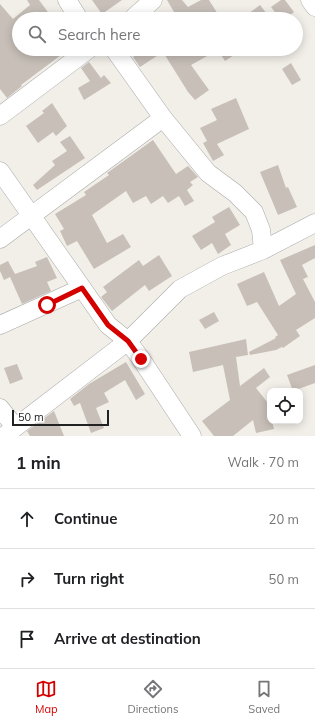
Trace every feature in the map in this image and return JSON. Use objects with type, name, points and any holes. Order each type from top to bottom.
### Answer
[{"type":"street","points":[[67,0],[75,12]]},
{"type":"street","points":[[140,12],[153,0]]},
{"type":"street","points":[[310,0],[315,7]]},
{"type":"street","points":[[0,116],[80,56]]},
{"type":"street","points":[[119,56],[163,118],[208,173],[235,193],[254,212],[261,230],[263,250]]},
{"type":"street","points":[[0,239],[163,118]]},
{"type":"street","points":[[0,171],[108,325],[128,341],[192,436]]},
{"type":"street","points":[[0,408],[10,432],[128,341],[180,289],[222,266],[263,250],[315,224]]},
{"type":"street","points":[[0,325],[82,288]]},
{"type":"building","points":[[27,0],[39,0],[48,12],[22,12],[30,5]]},
{"type":"building","points":[[92,0],[122,0],[105,12],[101,12]]},
{"type":"building","points":[[167,0],[182,0],[188,7],[201,0],[209,0],[217,12],[174,12]]},
{"type":"building","points":[[281,0],[285,0],[294,12],[275,12],[271,7]]},
{"type":"building","points":[[0,4],[12,18],[12,56],[60,56],[21,85],[22,86],[7,98],[0,89]]},
{"type":"building","points":[[260,5],[266,12],[250,12]]},
{"type":"building","points":[[134,56],[157,56],[140,67],[133,57]]},
{"type":"building","points":[[166,56],[207,56],[191,65],[209,90],[195,100],[188,92]]},
{"type":"building","points":[[222,56],[232,56],[225,61]]},
{"type":"building","points":[[89,62],[101,78],[104,75],[111,83],[84,100],[78,88],[90,81],[81,68]]},
{"type":"building","points":[[291,63],[301,80],[292,85],[282,69]]},
{"type":"building","points":[[236,98],[249,129],[217,144],[224,155],[213,161],[203,143],[207,141],[200,128],[217,120],[211,109]]},
{"type":"building","points":[[52,103],[67,126],[56,136],[53,132],[38,143],[26,126],[44,113],[42,111]]},
{"type":"building","points":[[70,136],[85,158],[37,190],[33,185],[55,165],[52,161],[67,151],[60,142]]},
{"type":"building","points":[[153,140],[176,174],[188,166],[198,177],[190,182],[193,185],[187,190],[194,201],[185,206],[179,196],[168,203],[163,196],[151,204],[146,196],[133,203],[126,191],[92,215],[107,243],[123,234],[131,247],[94,269],[77,241],[67,246],[60,231],[64,229],[55,214],[86,195],[84,192],[109,175],[107,173]]},
{"type":"building","points":[[278,165],[286,188],[288,187],[297,207],[278,215],[260,172]]},
{"type":"building","points":[[229,207],[240,225],[225,234],[231,245],[218,254],[212,243],[201,250],[192,236],[215,222],[212,217]]},
{"type":"building","points":[[315,245],[315,258],[302,265],[308,277],[303,279],[315,302],[315,318],[296,330],[300,336],[283,348],[250,355],[249,352],[276,338],[275,337],[278,335],[257,302],[247,306],[237,284],[264,272],[279,306],[296,294],[280,260]]},
{"type":"building","points":[[159,255],[172,276],[149,291],[145,285],[112,311],[101,297],[107,292],[103,287],[139,260],[143,266]]},
{"type":"building","points":[[47,257],[57,278],[47,282],[51,291],[22,304],[10,277],[4,280],[0,271],[0,265],[8,261],[15,274],[37,266],[35,262]]},
{"type":"building","points":[[214,312],[219,321],[205,329],[199,320]]},
{"type":"building","points":[[246,339],[248,355],[236,357],[240,386],[264,368],[270,377],[256,388],[267,402],[267,424],[273,424],[274,429],[256,433],[253,420],[233,436],[214,436],[202,421],[230,400],[223,365],[193,372],[189,352]]},
{"type":"building","points":[[126,362],[145,394],[136,400],[125,380],[104,393],[109,402],[96,408],[104,428],[91,433],[80,403],[74,406],[70,399],[89,384]]},
{"type":"building","points":[[17,364],[23,379],[10,384],[4,368]]},
{"type":"building","points":[[315,365],[315,383],[301,388],[292,388],[287,375]]},
{"type":"building","points":[[54,411],[64,436],[30,436],[27,431]]},
{"type":"route","points":[[47,305],[82,288],[108,325],[128,341],[141,359]]}]
